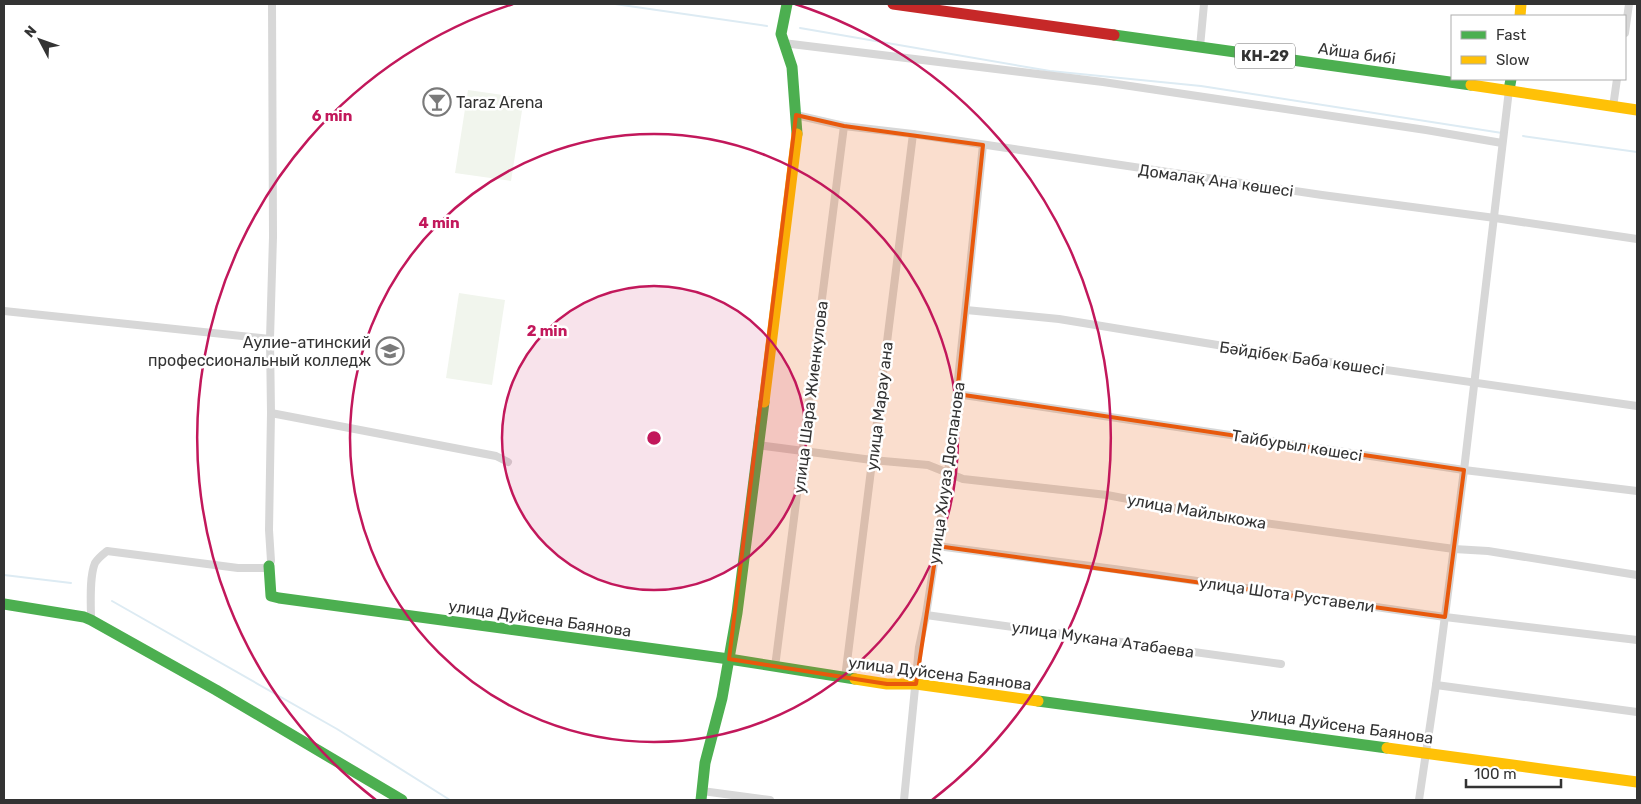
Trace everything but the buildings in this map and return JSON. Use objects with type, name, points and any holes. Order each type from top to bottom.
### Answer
[{"type":"street","points":[[90,620],[92,576],[95,564],[106,551],[238,568],[262,568],[269,566],[271,561],[269,530],[270,339],[273,237],[272,4]]},
{"type":"street","name":"Айша бибі","points":[[894,4],[1200,47],[1451,77]]},
{"type":"street","points":[[1200,47],[1204,4]]},
{"type":"street","points":[[770,800],[702,795],[706,763],[720,707],[737,613],[797,137],[792,67],[782,38],[786,6]]},
{"type":"street","points":[[1626,29],[1632,6]]},
{"type":"street","points":[[782,38],[1103,82],[1502,141]]},
{"type":"street","name":"Айша бибі","points":[[1476,80],[1510,84],[1613,107],[1637,110]]},
{"type":"street","points":[[1613,107],[1617,80]]},
{"type":"street","points":[[1419,800],[1454,549],[1510,84]]},
{"type":"street","name":"Домалақ Ана көшесі","points":[[796,115],[844,126],[913,134],[1341,198],[1637,239]]},
{"type":"street","name":"улица Шара Жиенкулова","points":[[775,668],[844,126]]},
{"type":"street","name":"улица Марау ана","points":[[845,678],[913,134]]},
{"type":"street","name":"улица Хиуаз Доспанова","points":[[904,800],[919,646],[926,615],[948,474],[983,145]]},
{"type":"street","name":"Бәйдібек Баба көшесі","points":[[966,310],[1059,319],[1257,352],[1637,406]]},
{"type":"street","points":[[4,311],[270,339]]},
{"type":"street","name":"Тайбурыл көшесі","points":[[957,394],[1464,470],[1637,491]]},
{"type":"street","points":[[271,413],[496,456],[508,462]]},
{"type":"street","name":"улица Майлыкожа","points":[[757,445],[872,460],[928,465],[963,479],[1107,495],[1221,516],[1637,574]]},
{"type":"street","name":"улица Шота Руставели","points":[[936,546],[1124,570],[1445,617],[1637,640]]},
{"type":"street","name":"улица Дуйсена Баянова","points":[[269,566],[272,576],[269,592],[271,596],[279,598],[729,659],[775,668],[887,684],[916,684],[1637,782]]},
{"type":"street","points":[[4,604],[90,620],[224,695],[402,800]]},
{"type":"street","name":"улица Мукана Атабаева","points":[[926,615],[1281,664]]},
{"type":"street","points":[[1436,685],[1637,712]]},
{"type":"highlighted area","points":[[796,115],[844,126],[983,145],[957,394],[1464,470],[1445,617],[937,546],[916,684],[887,684],[729,659]]},
{"type":"shaded area","points":[[468,90],[524,98],[511,181],[455,173]]},
{"type":"shaded area","points":[[459,293],[505,300],[492,385],[446,378]]},
{"type":"waterway","points":[[615,4],[767,26]]},
{"type":"waterway","points":[[800,28],[1050,71],[1201,86],[1502,133]]},
{"type":"waterway","points":[[1523,136],[1637,152]]},
{"type":"waterway","points":[[4,575],[71,583]]},
{"type":"waterway","points":[[112,601],[337,729],[450,800]]},
{"type":"traffic: fast","points":[[787,4],[781,34],[792,67],[797,134]]},
{"type":"traffic: fast","points":[[1114,35],[1471,85]]},
{"type":"traffic: fast","points":[[1509,90],[1511,80]]},
{"type":"traffic: fast","points":[[701,800],[705,763],[722,698],[737,613],[764,402]]},
{"type":"traffic: fast","points":[[269,566],[271,596],[279,598],[729,659],[855,679]]},
{"type":"traffic: fast","points":[[4,604],[84,617],[91,620],[216,690],[402,800]]},
{"type":"traffic: fast","points":[[1038,701],[1387,748]]},
{"type":"traffic: slow","points":[[1520,15],[1521,4]]},
{"type":"traffic: slow","points":[[1471,85],[1637,110]]},
{"type":"traffic: slow","points":[[764,402],[797,134]]},
{"type":"traffic: slow","points":[[855,679],[887,684],[916,684],[1038,701]]},
{"type":"traffic: slow","points":[[1387,748],[1637,782]]},
{"type":"traffic: jam","points":[[893,4],[1114,35]]},
{"type":"place","name":"Taraz Arena","points":[[437,102]]},
{"type":"place","name":"Аулие-атинский профессиональный колледж","points":[[390,351]]}]
